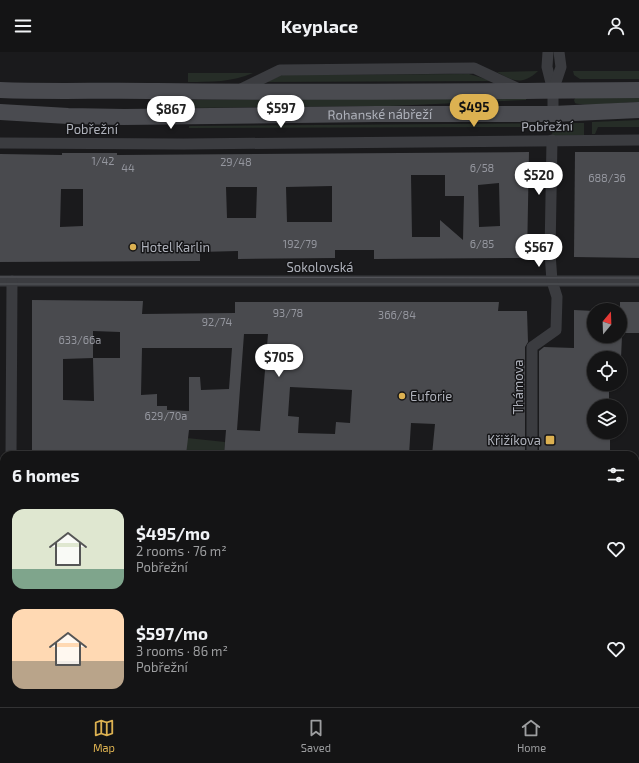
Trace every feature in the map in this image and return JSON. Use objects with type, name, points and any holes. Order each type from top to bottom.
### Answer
[{"type":"main road","name":"Rohanské nábřeží","points":[[0,90],[51,92],[235,92],[639,90]]},
{"type":"main road","name":"Rohanské nábřeží","points":[[0,112],[120,117],[377,114],[553,114],[639,110]]},
{"type":"street","points":[[548,52],[546,67],[554,91]]},
{"type":"street","points":[[553,114],[554,91],[562,67],[560,52]]},
{"type":"street","name":"Rohanské nábřeží","points":[[235,92],[280,70],[466,68],[474,68],[523,91]]},
{"type":"street","name":"Thámova","points":[[532,451],[532,347],[556,330],[557,296],[552,281],[550,253],[552,140]]},
{"type":"street","name":"Pobřežní","points":[[0,143],[184,144],[639,140]]},
{"type":"street","name":"Sokolovská","points":[[0,281],[639,281]]},
{"type":"street","points":[[11,451],[12,281]]},
{"type":"shaded area","points":[[538,71],[527,79],[522,80],[513,80],[497,72]]},
{"type":"shaded area","points":[[573,71],[639,71],[639,79],[580,79],[574,75]]},
{"type":"shaded area","points":[[188,73],[253,73],[229,80],[213,82],[188,82]]},
{"type":"shaded area","points":[[469,74],[489,81],[266,82],[282,75]]},
{"type":"shaded area","points":[[576,97],[639,97],[639,102],[580,104],[575,103],[574,100]]},
{"type":"shaded area","points":[[526,98],[526,100],[390,106],[188,108],[188,100]]},
{"type":"shaded area","points":[[639,120],[639,127],[598,127],[595,134],[592,134],[592,122]]},
{"type":"shaded area","points":[[584,123],[584,135],[553,136],[550,127],[189,128],[189,126]]},
{"type":"shaded area","points":[[187,438],[225,442],[224,451],[186,451]]},
{"type":"building","points":[[529,152],[527,258],[374,259],[374,250],[335,250],[335,258],[238,259],[238,251],[200,252],[200,261],[0,262],[0,154],[62,155],[62,153],[117,153],[117,155]],"holes":[[[411,175],[445,175],[445,196],[464,196],[463,240],[440,220],[440,237],[412,237]],[[499,183],[500,226],[479,227],[478,185]],[[332,186],[332,222],[287,222],[286,187]],[[226,187],[257,187],[256,218],[227,218]],[[61,189],[83,189],[83,226],[60,227]]]},
{"type":"building","points":[[575,152],[639,152],[639,258],[574,257]]},
{"type":"building","points":[[32,300],[143,301],[142,314],[235,313],[235,302],[499,302],[498,311],[527,311],[528,342],[525,347],[525,451],[432,451],[435,424],[411,423],[409,451],[224,451],[226,430],[189,430],[186,451],[32,451]],"holes":[[[93,331],[120,332],[120,358],[93,358]],[[244,334],[268,334],[260,431],[237,430]],[[142,348],[232,348],[229,389],[201,390],[200,377],[189,377],[189,411],[167,410],[167,406],[157,406],[157,394],[141,395]],[[93,358],[94,401],[63,400],[63,359]],[[290,387],[352,390],[350,423],[336,422],[335,434],[298,433],[299,417],[288,416]]]},
{"type":"building","points":[[639,302],[639,333],[627,333],[627,303],[620,303]]},
{"type":"building","points":[[574,310],[587,311],[587,343],[622,343],[621,351],[587,351],[587,391],[609,391],[609,399],[587,399],[587,439],[610,439],[610,451],[539,451],[539,351],[544,347],[574,348]]},
{"type":"tram line","points":[[0,277],[639,278]]},
{"type":"tram line","points":[[0,284],[639,284]]},
{"type":"place","name":"Hotel Karlin","points":[[133,247]]},
{"type":"place","name":"Euforie","points":[[402,396]]},
{"type":"place","name":"Křižíkova","points":[[550,440]]}]
